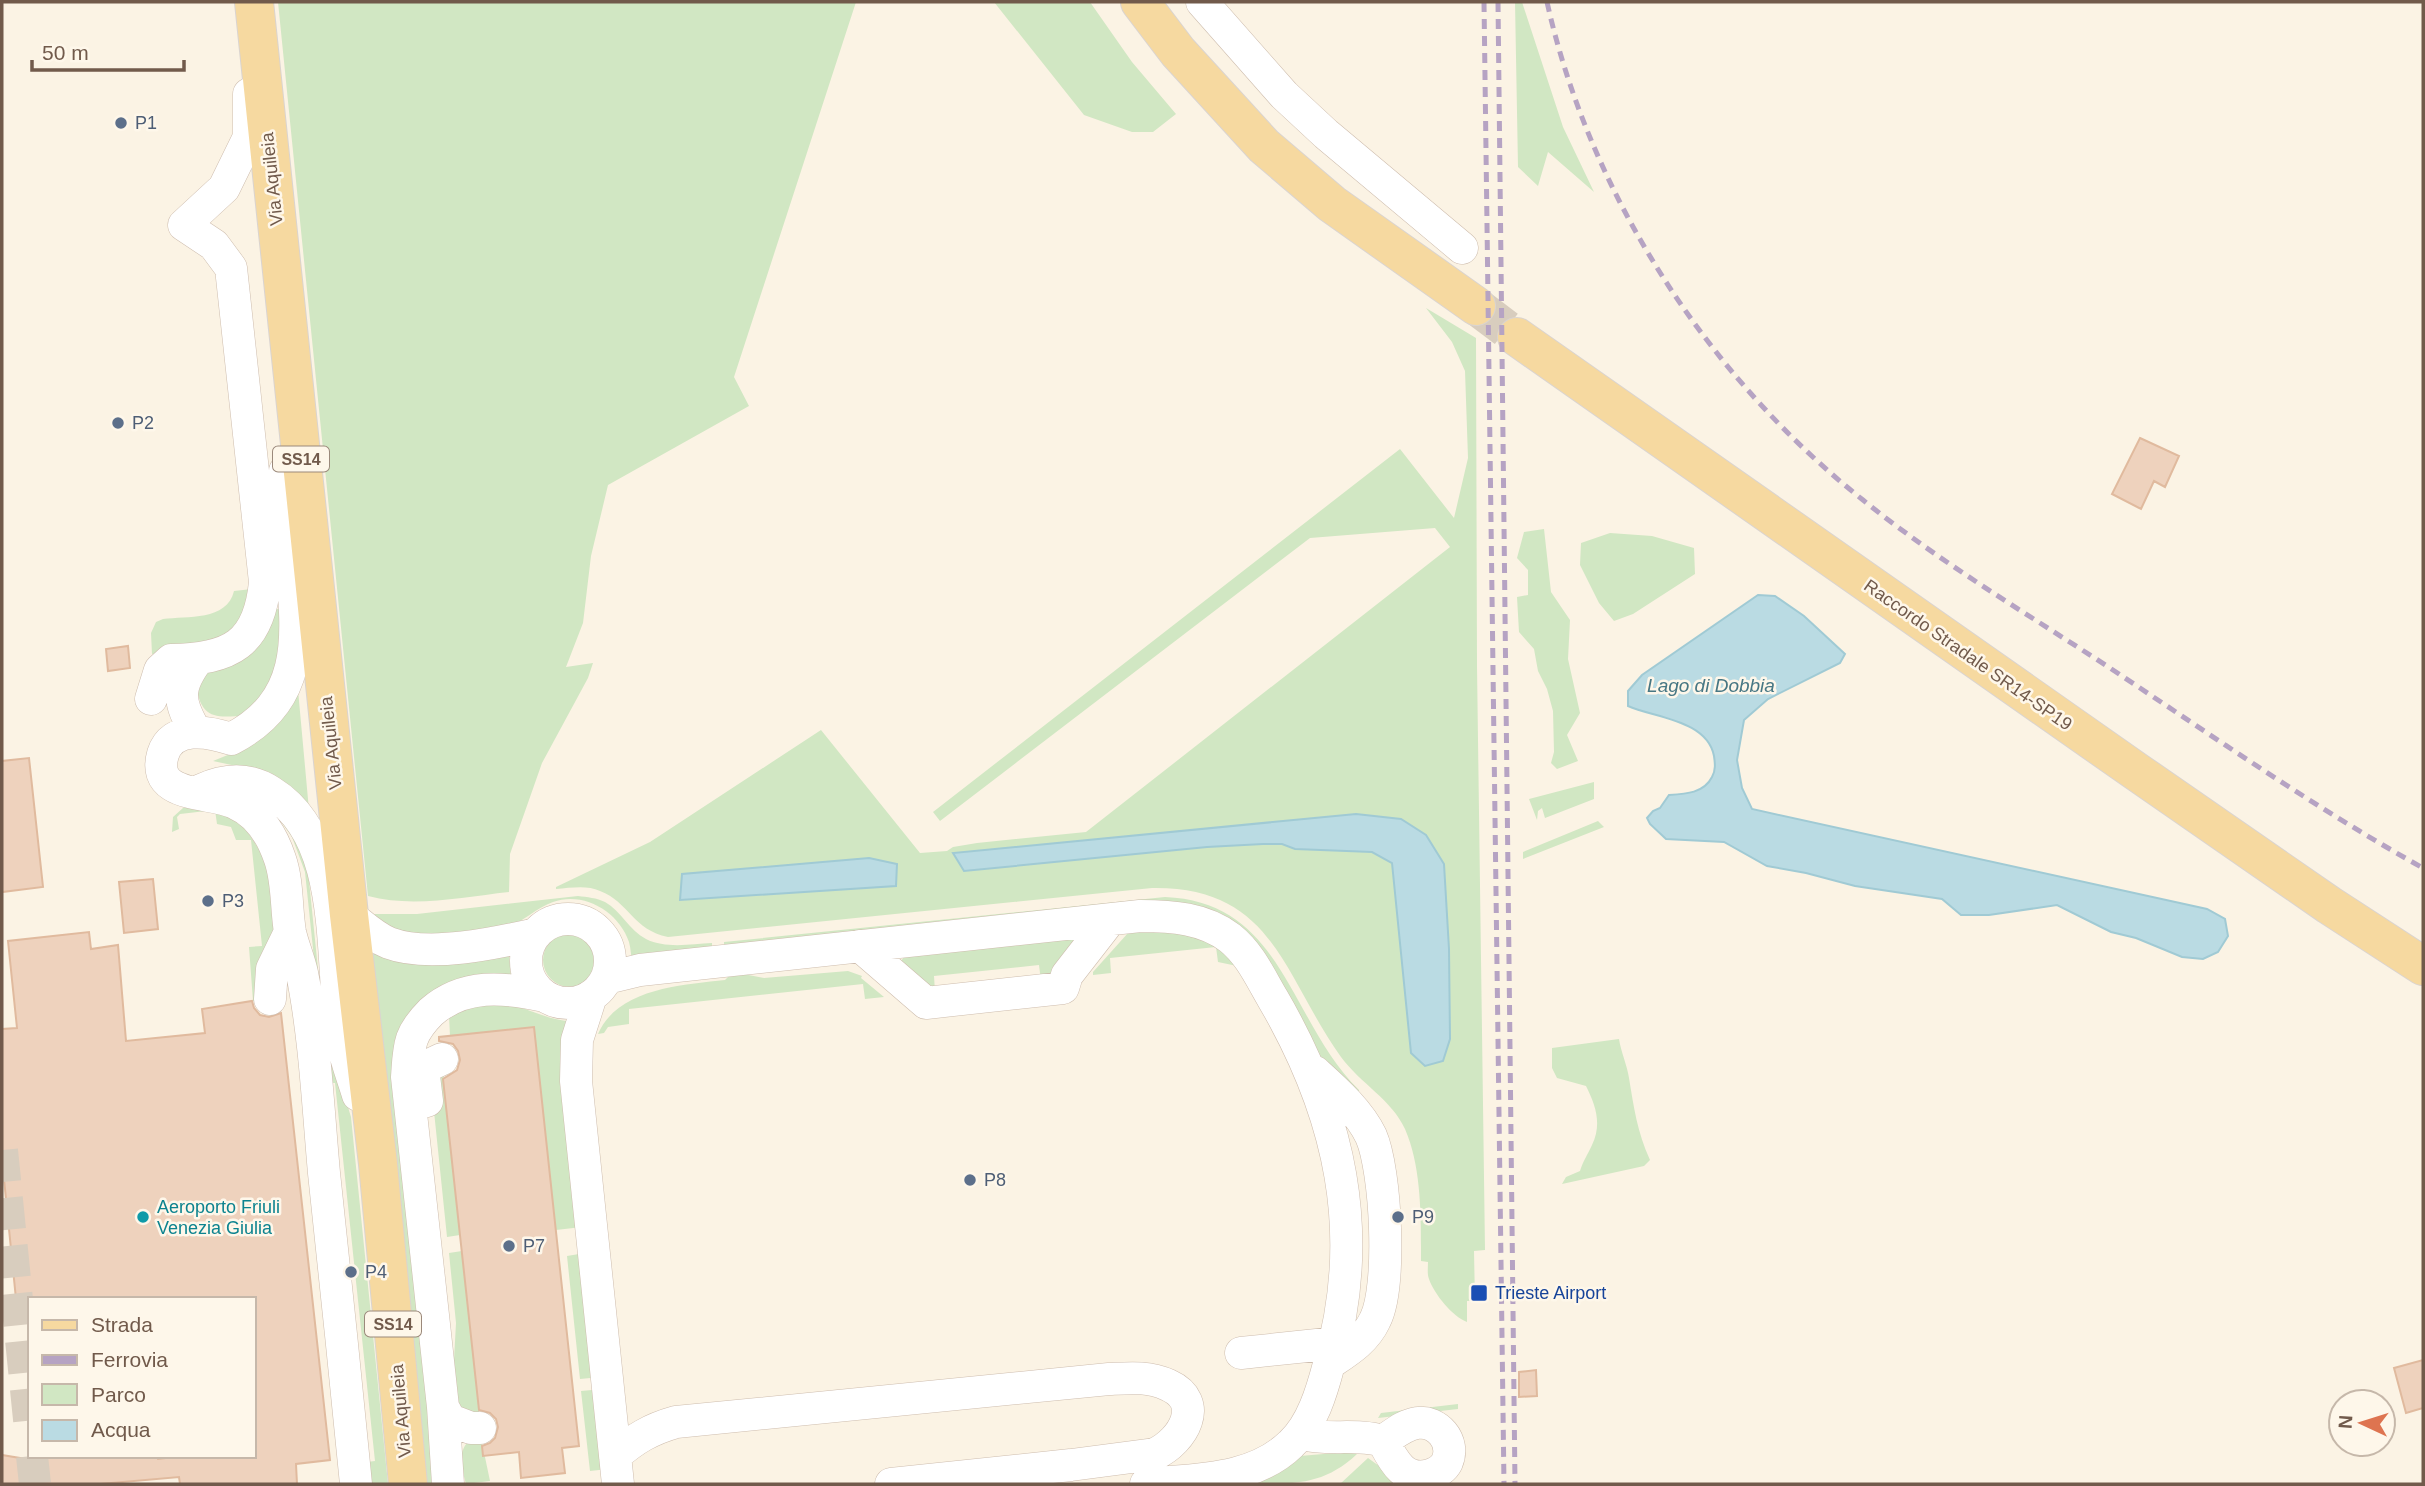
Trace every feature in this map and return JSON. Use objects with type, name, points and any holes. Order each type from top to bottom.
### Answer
[{"type":"main road","name":"Via Aquileia","points":[[252,2],[378,1164],[408,1484]]},
{"type":"main road","points":[[1140,2],[1178,52],[1264,146],[1332,204],[1476,306]]},
{"type":"main road","name":"Raccordo Stradale SR14-SP19","points":[[1517,337],[2159,788],[2423,966]]},
{"type":"lane","points":[[151,699],[160,670],[172,660],[198,659],[230,650],[255,625],[262,607],[265,582],[231,268],[214,245],[184,225],[223,188],[249,137],[252,2]]},
{"type":"lane","points":[[1202,2],[1292,103],[1462,248]]},
{"type":"lane","points":[[296,409],[282,447],[297,628],[292,669],[280,696],[254,726],[231,739],[196,732],[175,737],[162,756],[162,770],[167,781],[183,792],[218,797],[255,815],[268,833],[281,860],[290,932],[302,972],[312,1047],[349,1483]]},
{"type":"lane","points":[[196,732],[183,711],[181,691],[186,675],[198,659]]},
{"type":"lane","points":[[193,793],[224,781],[259,784],[279,796],[308,830],[327,885],[343,1044],[378,1164]]},
{"type":"lane","points":[[349,915],[374,935],[391,943],[410,947],[462,946],[536,934]]},
{"type":"lane","points":[[448,1484],[444,1418],[407,1077],[408,1056],[413,1037],[422,1020],[456,995],[481,990],[515,989],[560,1002],[576,1002],[599,987],[640,970],[1140,916],[1179,918],[1211,926],[1230,938],[1256,968],[1308,1066],[1348,1104],[1370,1134],[1379,1168],[1385,1224],[1382,1297],[1377,1317],[1366,1338],[1333,1353],[1241,1353]]},
{"type":"lane","points":[[544,996],[534,986],[528,974],[527,953],[536,934],[546,925],[558,920],[572,919],[596,929],[604,939],[610,965],[577,1040],[576,1081],[616,1470]]},
{"type":"lane","points":[[860,946],[926,1003],[1063,988],[1067,975],[1109,921]]},
{"type":"lane","points":[[270,999],[272,969],[290,932]]},
{"type":"lane","points":[[421,1195],[433,1156],[423,1068],[442,1059]]},
{"type":"lane","points":[[1146,1484],[1241,1474],[1274,1458],[1301,1434],[1319,1395],[1333,1353]]},
{"type":"lane","points":[[616,1470],[634,1439],[676,1422],[1138,1377],[1156,1380],[1179,1392],[1187,1408],[1188,1416],[1182,1433],[1167,1448],[1155,1454],[891,1484]]},
{"type":"lane","points":[[444,1418],[471,1428],[480,1428]]},
{"type":"lane","points":[[444,1418],[458,1484]]},
{"type":"lane","points":[[1301,1434],[1314,1437],[1367,1437],[1383,1441]]},
{"type":"green space","points":[[278,2],[856,2],[734,377],[749,406],[608,485],[591,556],[583,623],[566,667],[593,663],[588,678],[542,763],[510,854],[509,892],[420,901],[368,896]]},
{"type":"green space","points":[[994,2],[1090,2],[1132,62],[1176,114],[1153,132],[1132,132],[1084,115]]},
{"type":"green space","points":[[1515,2],[1522,2],[1563,127],[1594,192],[1548,152],[1538,186],[1518,167]]},
{"type":"green space","points":[[1426,308],[1476,338],[1477,666],[1485,1250],[1474,1251],[1475,1301],[1467,1301],[1467,1322],[1450,1310],[1440,1298],[1429,1279],[1428,1262],[1421,1261],[1418,1177],[1405,1129],[1384,1100],[1341,1057],[1271,941],[1250,919],[1225,902],[1193,891],[1152,888],[668,937],[647,928],[618,902],[600,891],[584,887],[556,889],[650,842],[821,730],[920,853],[947,851],[953,847],[977,843],[1086,832],[1450,547],[1435,528],[1310,538],[940,821],[933,812],[1400,449],[1454,518],[1468,458],[1465,371],[1452,342]],"holes":[[[1356,814],[1401,819],[1411,1053],[1392,863],[1372,852],[1295,849],[1282,844],[1263,844],[964,871],[953,854]],[[683,874],[896,886],[681,900]]]},
{"type":"green space","points":[[1544,529],[1551,592],[1570,620],[1568,659],[1580,713],[1567,735],[1578,761],[1557,769],[1551,763],[1554,752],[1553,711],[1547,689],[1538,671],[1534,649],[1519,632],[1517,597],[1528,595],[1528,570],[1517,558],[1524,532]]},
{"type":"green space","points":[[1610,533],[1652,536],[1694,548],[1695,574],[1633,614],[1614,621],[1599,603],[1580,565],[1581,543]]},
{"type":"green space","points":[[252,589],[248,617],[209,647],[152,654],[151,633],[156,622],[215,612],[230,601],[234,591]]},
{"type":"green space","points":[[275,609],[283,609],[280,671],[246,715],[225,717],[210,714],[201,703],[196,683]]},
{"type":"green space","points":[[298,690],[309,810],[255,770],[213,761],[240,750]]},
{"type":"green space","points":[[1594,782],[1594,799],[1545,818],[1542,808],[1538,811],[1537,820],[1529,799]]},
{"type":"green space","points":[[183,808],[215,808],[244,826],[267,862],[277,921],[265,1000],[253,1001],[249,947],[262,946],[251,840],[236,840],[231,827],[217,824],[215,810],[180,814],[177,817],[179,829],[172,832],[173,817]]},
{"type":"green space","points":[[279,814],[307,861],[324,1028],[351,1117],[388,1484],[369,1484],[367,1462],[375,1461],[335,1083],[327,1083],[305,872],[292,837],[277,816]]},
{"type":"green space","points":[[1598,821],[1604,827],[1523,859],[1523,852]]},
{"type":"green space","points":[[578,896],[605,902],[646,939],[670,945],[712,943],[712,950],[632,963],[629,942],[617,922],[599,907],[577,899],[553,902],[506,928],[469,933],[400,934],[373,917],[375,914],[417,914]]},
{"type":"green space","points":[[1165,897],[1205,904],[1236,919],[1260,942],[1280,969],[1335,1062],[1359,1090],[1359,1104],[1336,1081],[1228,922],[724,948],[724,942]]},
{"type":"green space","points":[[1164,928],[1218,944],[1237,966],[1218,962],[1216,947],[1110,958],[1111,973],[1093,975],[1128,933]]},
{"type":"green space","points":[[570,933],[589,941],[597,960],[589,979],[570,987],[551,979],[543,960],[551,941]]},
{"type":"green space","points":[[1073,938],[1077,940],[1053,972],[1041,981],[1039,965],[934,976],[935,992],[899,963],[906,955]]},
{"type":"green space","points":[[375,951],[509,952],[511,978],[409,1021],[439,1484],[426,1484],[373,954]]},
{"type":"green space","points":[[848,971],[862,976],[861,978],[884,997],[865,999],[863,984],[629,1009],[629,1024],[608,1027],[604,1033],[598,1034],[607,1019],[620,1007],[636,998],[671,987],[725,980],[733,972],[764,978]]},
{"type":"green space","points":[[507,1003],[549,1017],[574,1021],[601,1377],[580,1379],[567,1256],[585,1253],[582,1227],[556,1230],[534,1027],[450,1036],[449,1015],[463,1007]]},
{"type":"green space","points":[[1619,1039],[1639,1129],[1650,1160],[1644,1166],[1562,1184],[1566,1177],[1580,1171],[1595,1137],[1597,1122],[1593,1101],[1586,1086],[1557,1078],[1552,1068],[1552,1048]]},
{"type":"green space","points":[[443,1071],[460,1235],[447,1237],[432,1092]]},
{"type":"green space","points":[[462,1251],[480,1421],[460,1416],[453,1378],[456,1323],[449,1253]]},
{"type":"green space","points":[[603,1389],[608,1469],[590,1471],[581,1391]]},
{"type":"green space","points":[[1458,1404],[1458,1409],[1378,1418],[1381,1413]]},
{"type":"green space","points":[[481,1438],[490,1481],[466,1484],[461,1460],[463,1449],[471,1439]]},
{"type":"green space","points":[[1347,1452],[1357,1454],[1319,1478],[1293,1483],[1245,1484],[1300,1456]]},
{"type":"green space","points":[[1368,1458],[1404,1484],[1340,1484]]},
{"type":"water","name":"Lago di Dobbia","points":[[1758,595],[1775,596],[1804,616],[1845,654],[1840,663],[1768,699],[1744,720],[1737,760],[1742,788],[1752,809],[2207,909],[2225,919],[2228,936],[2218,952],[2203,959],[2182,957],[2136,938],[2111,932],[2057,905],[1989,915],[1961,915],[1942,899],[1855,886],[1767,866],[1724,842],[1666,839],[1647,818],[1660,808],[1669,795],[1688,793],[1709,782],[1714,772],[1714,756],[1709,744],[1691,728],[1628,706],[1628,691],[1642,675]]},
{"type":"water","points":[[1356,814],[1401,819],[1426,835],[1444,864],[1450,1039],[1443,1061],[1425,1066],[1411,1053],[1392,863],[1372,852],[1295,849],[1282,844],[1263,844],[964,871],[953,853]]},
{"type":"water","points":[[869,858],[897,864],[896,886],[680,900],[682,874]]},
{"type":"building","points":[[2140,438],[2179,456],[2165,487],[2154,481],[2141,509],[2112,494]]},
{"type":"building","points":[[128,646],[130,668],[108,671],[106,649]]},
{"type":"building","points":[[29,758],[43,887],[2,892],[2,761]]},
{"type":"building","points":[[153,879],[158,929],[124,933],[119,882]]},
{"type":"building","name":"Aeroporto Friuli Venezia Giulia","points":[[89,932],[91,949],[118,945],[126,1041],[205,1033],[202,1009],[252,1001],[260,1015],[269,1017],[281,1013],[330,1460],[296,1464],[297,1484],[180,1484],[179,1477],[100,1484],[2,1484],[2,1455],[32,1460],[256,1458],[256,1297],[16,1299],[2,1159],[2,1029],[17,1028],[8,941]]},
{"type":"building","name":"P7","points":[[534,1027],[579,1446],[562,1448],[565,1473],[521,1478],[519,1452],[483,1456],[482,1446],[495,1438],[498,1427],[496,1419],[490,1413],[479,1410],[443,1079],[457,1070],[460,1060],[453,1044],[439,1041],[439,1037]]},
{"type":"building","points":[[2423,1360],[2423,1408],[2406,1413],[2394,1368]]},
{"type":"building","points":[[1536,1370],[1537,1396],[1519,1397],[1519,1372]]},
{"type":"tunnel","points":[[1476,306],[1517,337]]},
{"type":"tunnel","points":[[2,1150],[28,1409]]},
{"type":"tunnel","points":[[32,1458],[35,1484]]},
{"type":"railway","points":[[1484,2],[1504,1484]]},
{"type":"railway","points":[[1498,2],[1515,1484]]},
{"type":"railway","points":[[1547,2],[1567,74],[1593,144],[1625,212],[1663,277],[1706,339],[1754,397],[1807,451],[1863,500],[1955,568],[2306,798],[2423,868]]},
{"type":"place","name":"P1","points":[[121,123]]},
{"type":"place","name":"P2","points":[[118,423]]},
{"type":"place","name":"P3","points":[[208,901]]},
{"type":"place","name":"P8","points":[[970,1180]]},
{"type":"place","name":"Aeroporto Friuli Venezia Giulia","points":[[143,1217]]},
{"type":"place","name":"P9","points":[[1398,1217]]},
{"type":"place","name":"P7","points":[[509,1246]]},
{"type":"place","name":"P4","points":[[351,1272]]},
{"type":"place","name":"Trieste Airport","points":[[1479,1293]]}]
